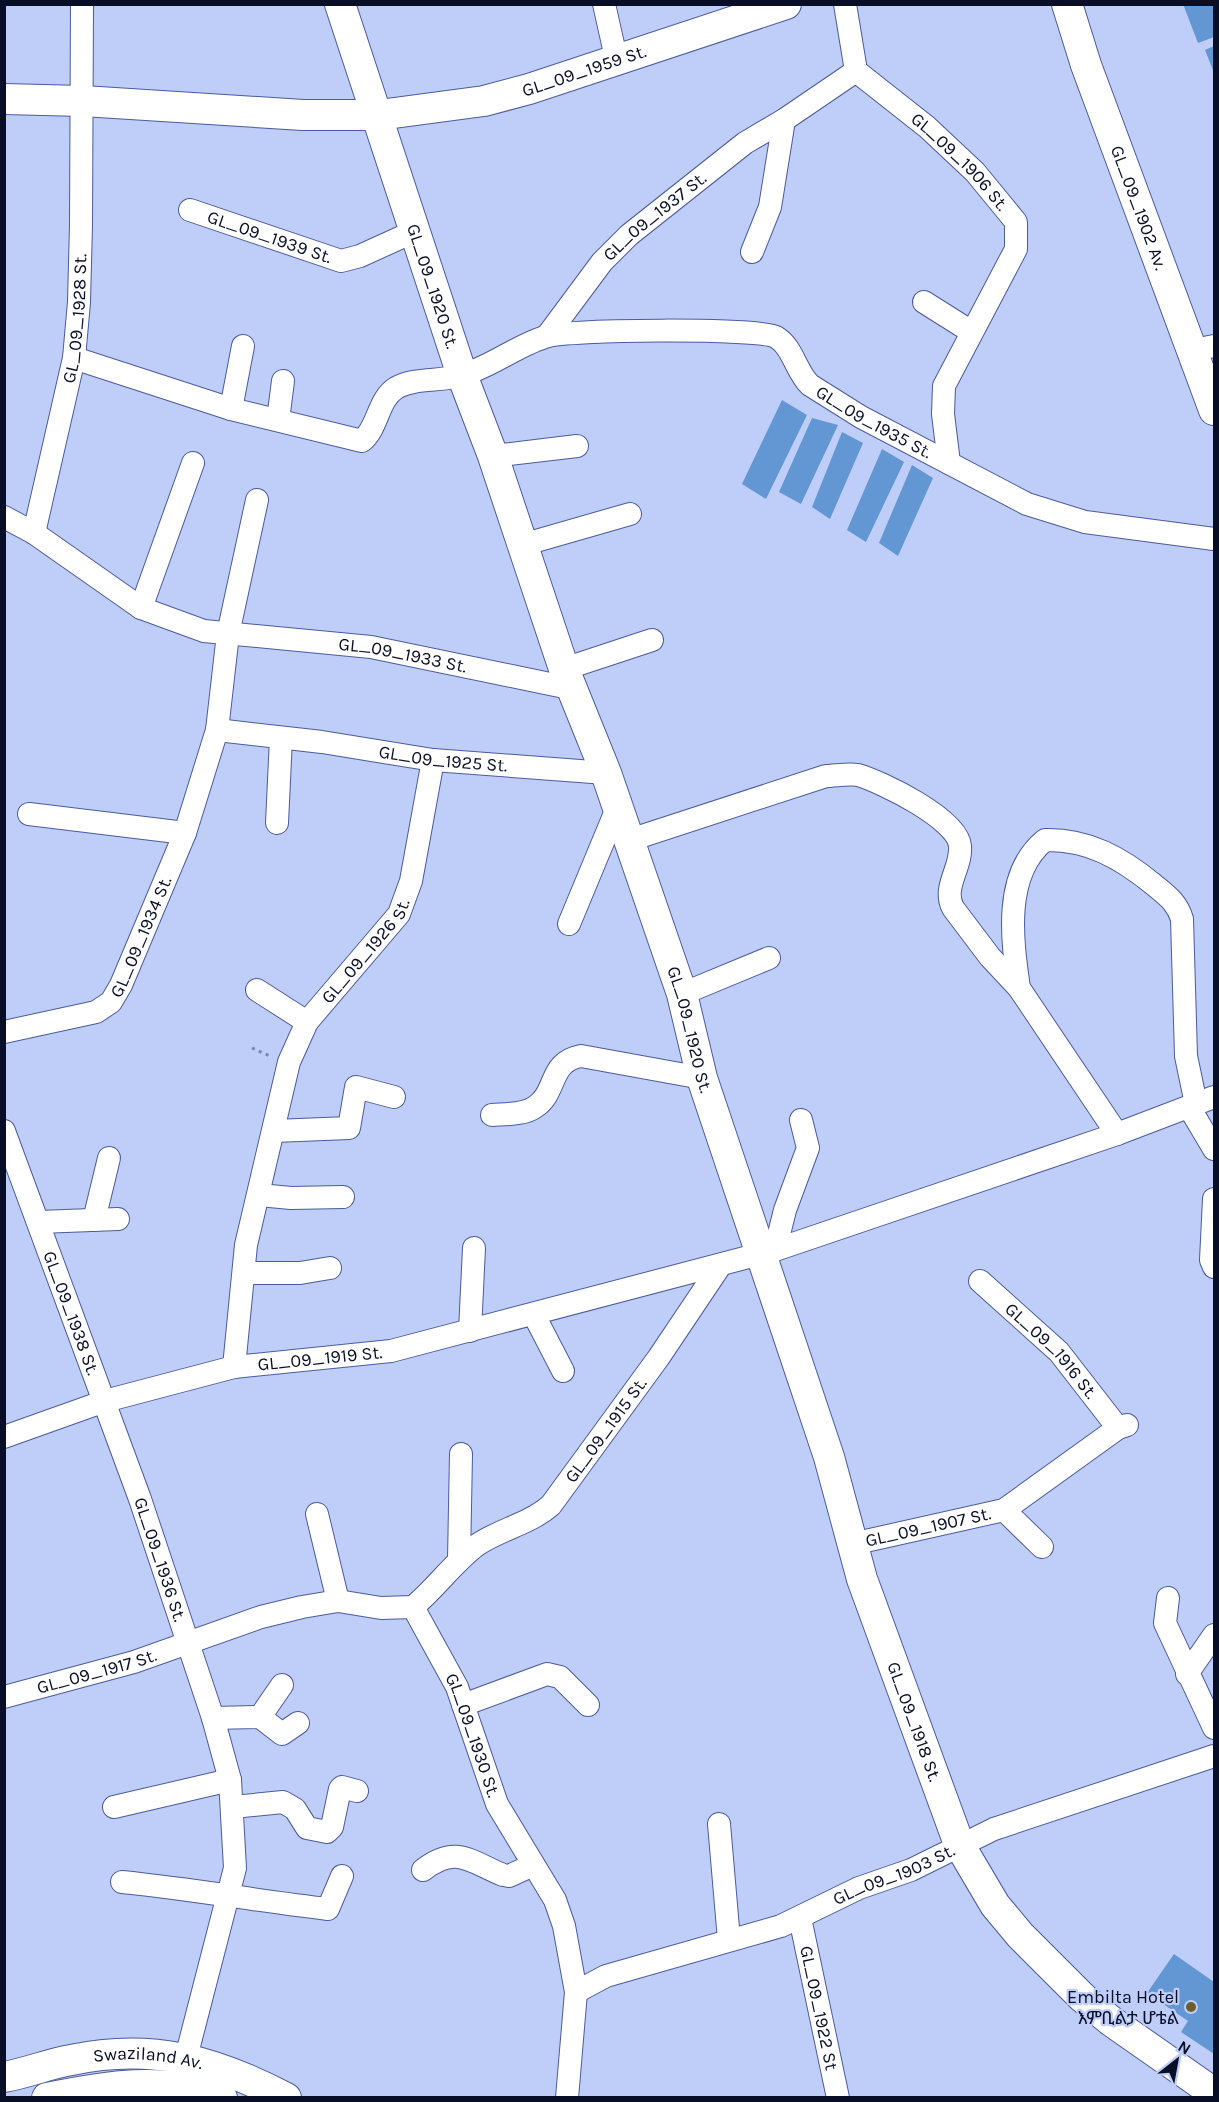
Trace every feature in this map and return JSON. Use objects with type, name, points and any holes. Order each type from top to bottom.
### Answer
[{"type":"main road","name":"GL_09_1920 St.","points":[[340,4],[379,116],[462,375],[493,456],[569,679],[618,806],[682,994],[702,1078],[769,1252]]},
{"type":"main road","name":"GL_09_1959 St.","points":[[4,99],[83,101],[303,115],[379,116],[484,101],[617,62],[786,4]]},
{"type":"main road","name":"GL_09_1902 Av.","points":[[1067,4],[1086,65],[1204,348],[1215,410]]},
{"type":"main road","name":"GL_09_1918 St.","points":[[769,1252],[852,1544],[959,1844],[995,1905],[1034,1950],[1082,1997],[1111,2021],[1215,2093]]},
{"type":"main road","name":"Swaziland Av.","points":[[4,2077],[97,2055],[142,2052],[186,2057],[252,2080],[286,2097]]},
{"type":"main road","name":"Swaziland Av.","points":[[47,2097],[115,2085],[179,2086],[222,2097]]},
{"type":"street","name":"GL_09_1928 St.","points":[[34,533],[74,358],[79,302],[83,101],[82,4]]},
{"type":"street","points":[[604,4],[617,62]]},
{"type":"street","points":[[845,4],[856,70]]},
{"type":"street","name":"GL_09_1937 St.","points":[[547,336],[602,262],[629,235],[729,155],[856,70]]},
{"type":"street","name":"GL_09_1906 St.","points":[[856,70],[927,127],[975,172],[1016,222],[1016,249],[970,331],[944,386],[943,414],[949,463]]},
{"type":"street","points":[[752,252],[770,207],[784,120]]},
{"type":"street","name":"GL_09_1939 St.","points":[[190,210],[341,261],[360,256],[415,231]]},
{"type":"street","points":[[924,302],[970,331]]},
{"type":"street","name":"GL_09_1935 St.","points":[[547,336],[698,331],[767,334],[784,344],[804,379],[810,385],[861,417],[1027,504],[1085,522],[1215,540]]},
{"type":"street","points":[[74,358],[231,409],[362,441],[370,434],[384,403],[394,389],[409,383],[462,375],[547,336]]},
{"type":"street","points":[[231,409],[243,346]]},
{"type":"street","points":[[278,420],[283,381]]},
{"type":"street","points":[[493,456],[577,446]]},
{"type":"street","points":[[141,608],[193,463]]},
{"type":"street","points":[[228,634],[257,500]]},
{"type":"street","points":[[522,545],[630,514]]},
{"type":"street","name":"GL_09_1933 St.","points":[[4,517],[34,533],[141,608],[204,631],[371,647],[569,679]]},
{"type":"street","name":"GL_09_1934 St.","points":[[4,1032],[96,1012],[111,1002],[121,985],[185,833],[217,730],[228,634]]},
{"type":"street","points":[[569,679],[652,640]]},
{"type":"street","name":"GL_09_1925 St.","points":[[217,730],[322,741],[433,760],[606,773]]},
{"type":"street","points":[[277,824],[281,738]]},
{"type":"street","name":"GL_09_1926 St.","points":[[234,1367],[246,1245],[288,1062],[307,1022],[399,914],[411,881],[433,760]]},
{"type":"street","points":[[630,840],[826,777],[855,774],[882,784],[923,807],[957,835],[961,847],[949,900],[990,957],[1019,988],[1117,1134]]},
{"type":"street","points":[[569,924],[618,806]]},
{"type":"street","points":[[29,814],[185,833]]},
{"type":"street","points":[[1019,988],[1013,947],[1014,899],[1024,868],[1035,848],[1045,840],[1083,843],[1109,853],[1130,866],[1171,898],[1179,908],[1182,919],[1186,1056],[1215,1149]]},
{"type":"street","points":[[682,994],[769,958]]},
{"type":"street","points":[[257,990],[307,1022]]},
{"type":"street","points":[[492,1115],[524,1112],[535,1107],[544,1097],[562,1064],[571,1058],[581,1056],[702,1078]]},
{"type":"street","points":[[274,1131],[349,1128],[356,1087],[394,1097]]},
{"type":"street","name":"GL_09_1919 St.","points":[[4,1437],[105,1401],[234,1367],[374,1354],[720,1266],[769,1252],[1117,1134],[1200,1103]]},
{"type":"street","points":[[769,1252],[808,1148],[801,1120]]},
{"type":"street","name":"GL_09_1938 St.","points":[[5,1132],[105,1401]]},
{"type":"street","points":[[94,1220],[109,1158]]},
{"type":"street","points":[[259,1195],[308,1198],[344,1197]]},
{"type":"street","points":[[1215,1199],[1211,1260],[1215,1267]]},
{"type":"street","name":"GL_09_1938 St.","points":[[39,1222],[118,1220]]},
{"type":"street","points":[[470,1331],[474,1248]]},
{"type":"street","name":"GL_09_1915 St.","points":[[413,1607],[478,1544],[536,1516],[551,1505],[659,1357],[720,1266]]},
{"type":"street","points":[[244,1273],[300,1273],[330,1268]]},
{"type":"street","name":"GL_09_1916 St.","points":[[980,1281],[1059,1352],[1123,1426]]},
{"type":"street","points":[[534,1315],[563,1371]]},
{"type":"street","name":"GL_09_1936 St.","points":[[105,1401],[213,1718],[230,1780],[233,1807],[235,1868],[179,2086]]},
{"type":"street","name":"GL_09_1907 St.","points":[[852,1544],[1005,1510],[1123,1426]]},
{"type":"street","points":[[459,1560],[462,1454]]},
{"type":"street","name":"GL_09_1907 St.","points":[[1005,1510],[1042,1547]]},
{"type":"street","points":[[316,1514],[338,1601]]},
{"type":"street","points":[[1168,1598],[1165,1623],[1187,1674],[1215,1728]]},
{"type":"street","points":[[189,1644],[261,1617],[338,1601],[381,1608],[413,1607]]},
{"type":"street","name":"GL_09_1930 St.","points":[[413,1607],[448,1671],[463,1705],[497,1804],[555,1900],[564,1926],[576,1992],[567,2097]]},
{"type":"street","points":[[1187,1674],[1215,1635]]},
{"type":"street","name":"GL_09_1917 St.","points":[[4,1697],[189,1644]]},
{"type":"street","points":[[463,1705],[547,1674],[560,1677],[588,1705]]},
{"type":"street","points":[[260,1717],[282,1685]]},
{"type":"street","points":[[213,1718],[260,1717],[282,1734],[298,1723]]},
{"type":"street","name":"GL_09_1903 St.","points":[[576,1992],[606,1976],[729,1940],[762,1933],[800,1918],[859,1888],[911,1870],[959,1844],[994,1829],[1215,1756]]},
{"type":"street","points":[[114,1807],[230,1780]]},
{"type":"street","points":[[233,1807],[284,1802],[295,1809],[307,1828],[327,1833],[332,1827],[340,1789],[342,1787],[357,1791]]},
{"type":"street","points":[[719,1824],[729,1940]]},
{"type":"street","points":[[423,1870],[434,1862],[456,1856],[470,1859],[509,1876],[533,1865]]},
{"type":"street","points":[[122,1882],[200,1890],[229,1897],[328,1910],[342,1876]]},
{"type":"street","name":"GL_09_1922 St","points":[[800,1918],[838,2097]]},
{"type":"building","points":[[1183,4],[1214,4],[1214,37],[1198,43]]},
{"type":"building","points":[[1214,46],[1214,73],[1205,50]]},
{"type":"building","points":[[782,400],[807,415],[766,499],[742,484]]},
{"type":"building","points":[[812,418],[838,425],[801,504],[779,492]]},
{"type":"building","points":[[842,432],[863,443],[830,519],[812,507]]},
{"type":"building","points":[[882,449],[904,462],[866,542],[847,530]]},
{"type":"building","points":[[912,465],[933,478],[898,556],[879,543]]},
{"type":"building","name":"Embilta Hotel እምቢልታ ሆቴል","points":[[1174,1954],[1214,1982],[1214,2054],[1181,2032],[1188,2021],[1147,1993]]},
{"type":"place","name":"Embilta Hotel እምቢልታ ሆቴል","points":[[1191,2007]]}]
